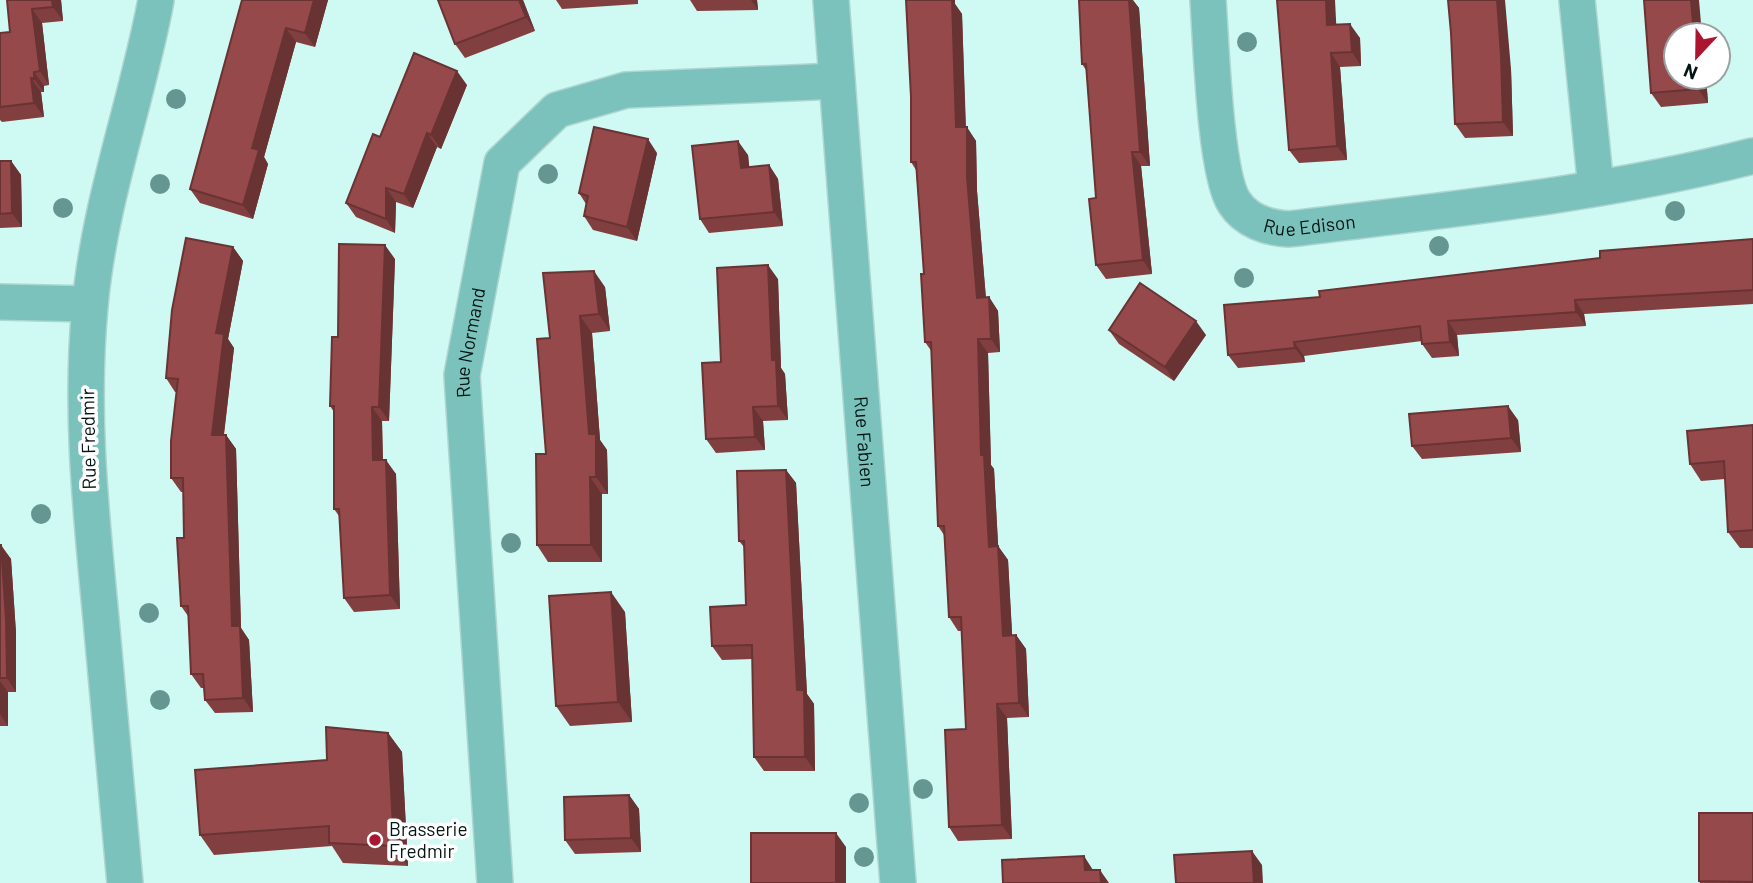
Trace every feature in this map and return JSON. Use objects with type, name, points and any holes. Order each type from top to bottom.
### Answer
[{"type":"street","name":"Rue Fredmir","points":[[125,883],[88,475],[85,415],[90,304],[101,231],[156,0]]},
{"type":"street","name":"Rue Fabien","points":[[831,0],[898,883]]},
{"type":"street","name":"Rue Edison","points":[[1208,0],[1222,160],[1228,189],[1240,210],[1262,225],[1289,229],[1597,188],[1753,156]]},
{"type":"street","points":[[1577,0],[1597,188]]},
{"type":"street","name":"Rue Normand","points":[[495,883],[462,375],[502,163],[557,110],[626,90],[836,80]]},
{"type":"street","points":[[0,302],[90,304]]},
{"type":"building","points":[[7,0],[52,0],[53,7],[32,9],[40,71],[34,72],[34,79],[31,78],[34,103],[0,107],[0,33],[10,32]]},
{"type":"building","points":[[242,0],[314,0],[305,33],[286,28],[252,148],[259,150],[243,205],[190,189]]},
{"type":"building","points":[[438,0],[519,0],[526,17],[455,44]]},
{"type":"building","points":[[906,0],[952,0],[956,127],[967,127],[967,177],[977,298],[989,297],[991,339],[978,339],[981,455],[984,455],[989,547],[998,546],[1003,636],[1016,635],[1019,703],[997,704],[1002,825],[949,827],[945,730],[966,729],[961,617],[949,617],[944,526],[938,526],[931,342],[925,342],[921,274],[924,274],[916,162],[911,162]]},
{"type":"building","points":[[1079,0],[1129,0],[1140,152],[1132,152],[1143,260],[1096,265],[1089,199],[1096,198],[1086,64],[1082,64]]},
{"type":"building","points":[[1277,0],[1326,0],[1327,25],[1350,24],[1352,52],[1331,53],[1337,146],[1289,150]]},
{"type":"building","points":[[1448,0],[1497,0],[1503,122],[1455,124]]},
{"type":"building","points":[[1644,0],[1691,0],[1693,21],[1662,21],[1662,91],[1674,91],[1651,93]]},
{"type":"building","points":[[414,53],[457,71],[431,135],[427,133],[404,194],[386,188],[386,219],[346,203],[373,134],[380,137]]},
{"type":"building","points":[[594,127],[648,139],[627,227],[584,216],[588,196],[579,193]]},
{"type":"building","points":[[738,141],[741,168],[769,165],[774,212],[700,219],[692,146]]},
{"type":"building","points":[[0,161],[11,161],[12,213],[0,214]]},
{"type":"building","points":[[186,238],[233,247],[216,333],[224,334],[212,435],[226,435],[232,626],[240,626],[243,698],[205,700],[203,674],[191,674],[188,606],[181,606],[177,538],[184,538],[183,478],[171,478],[171,441],[178,379],[166,378],[172,310]]},
{"type":"building","points":[[1753,239],[1753,290],[1575,300],[1576,312],[1448,321],[1450,342],[1422,344],[1420,326],[1294,342],[1295,348],[1228,355],[1224,305],[1320,297],[1319,291],[1600,258],[1600,251]]},
{"type":"building","points":[[339,244],[385,245],[379,407],[372,407],[373,460],[386,460],[390,595],[344,598],[339,509],[334,509],[334,406],[330,406],[332,337],[338,337]]},
{"type":"building","points":[[768,265],[772,360],[776,360],[778,406],[753,407],[755,437],[706,439],[702,363],[721,362],[717,268]]},
{"type":"building","points":[[594,271],[599,314],[580,316],[589,434],[596,434],[596,477],[590,477],[591,545],[537,545],[536,454],[546,454],[537,339],[550,338],[543,273]]},
{"type":"building","points":[[1140,283],[1196,321],[1165,367],[1109,330]]},
{"type":"building","points":[[1508,406],[1511,438],[1412,446],[1409,414]]},
{"type":"building","points":[[1753,425],[1753,530],[1728,532],[1724,461],[1690,464],[1687,431]]},
{"type":"building","points":[[786,470],[797,690],[804,690],[805,757],[754,757],[752,645],[712,646],[710,607],[746,605],[744,541],[739,541],[737,471]]},
{"type":"building","points":[[0,545],[6,619],[7,678],[0,678]]},
{"type":"building","points":[[611,592],[618,702],[556,706],[549,596]]},
{"type":"building","points":[[326,727],[388,733],[394,846],[329,843],[329,826],[200,835],[195,770],[327,760]]},
{"type":"building","points":[[629,795],[631,838],[565,840],[564,797]]},
{"type":"building","points":[[1699,813],[1753,813],[1753,882],[1699,881]]},
{"type":"building","points":[[751,833],[836,833],[836,883],[751,883]]},
{"type":"building","points":[[1252,851],[1254,883],[1176,883],[1174,855]]},
{"type":"building","points":[[1084,856],[1085,870],[1100,870],[1101,883],[1003,883],[1002,860]]},
{"type":"place","name":"Brasserie Fredmir","points":[[375,840]]}]
